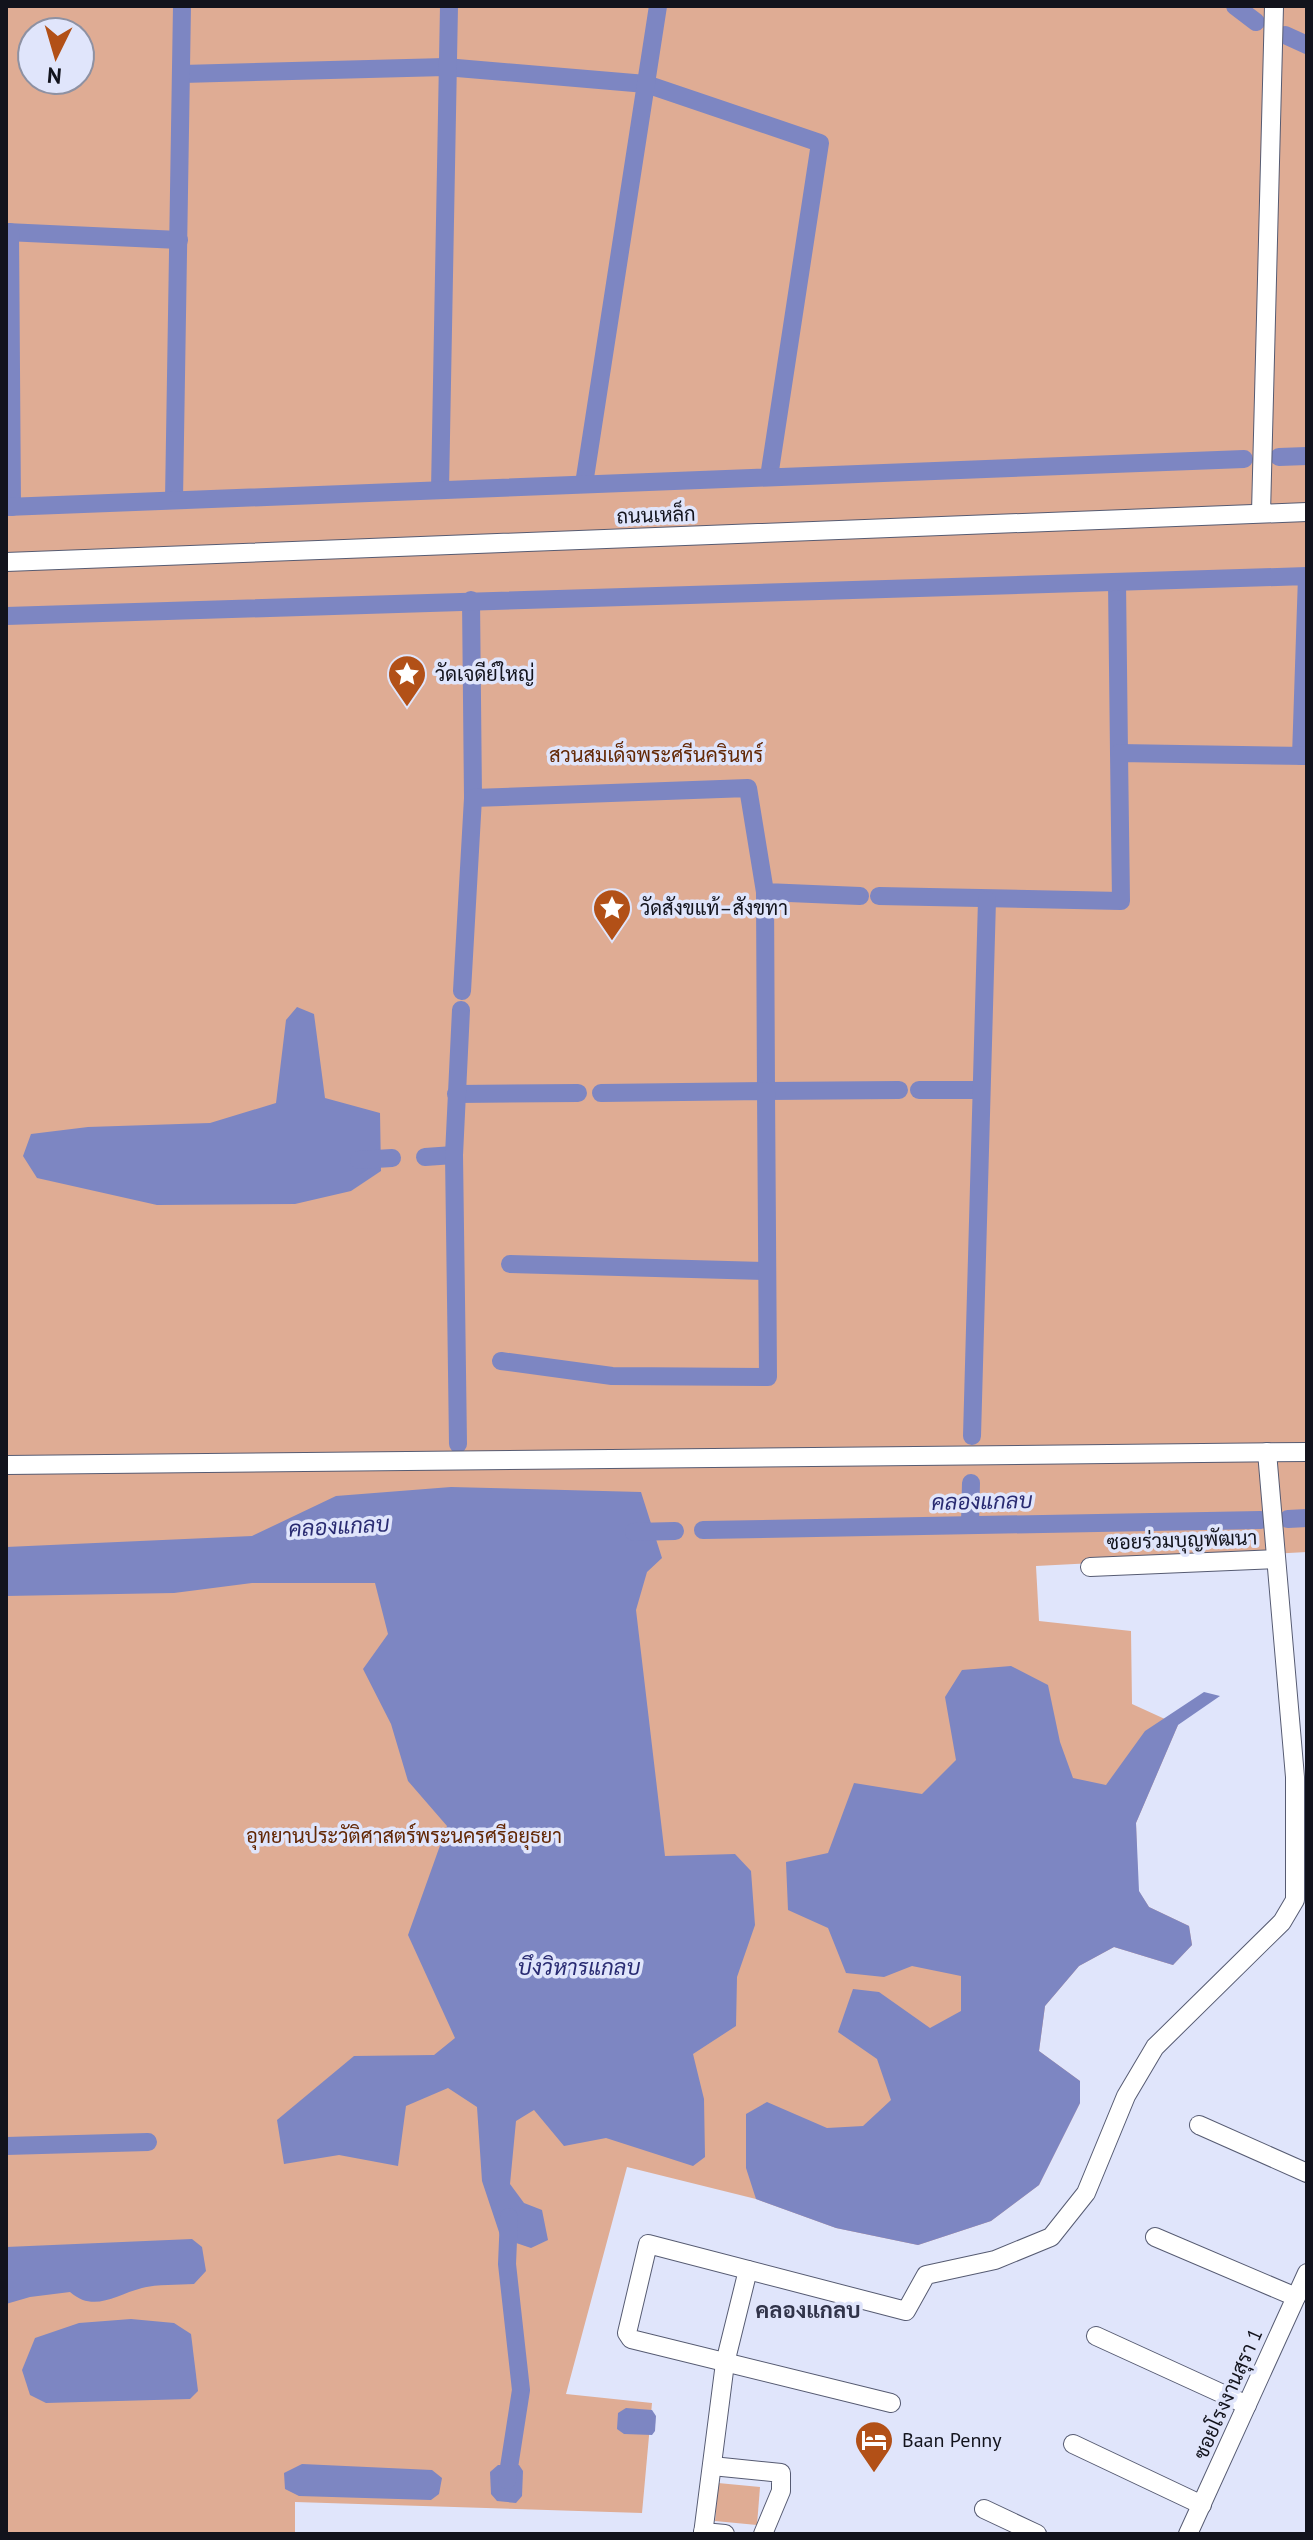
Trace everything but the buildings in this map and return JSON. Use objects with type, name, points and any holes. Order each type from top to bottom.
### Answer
[{"type":"street","points":[[1261,513],[1274,6]]},
{"type":"street","name":"ถนนเหล็ก","points":[[6,562],[1307,512]]},
{"type":"street","points":[[891,2403],[628,2337],[648,2244],[906,2311],[926,2275],[1024,2251],[1051,2237],[1070,2215],[1096,2172],[1126,2096],[1155,2047],[1282,1922],[1295,1900],[1295,1777],[1267,1452]]},
{"type":"street","points":[[6,1465],[1307,1452]]},
{"type":"street","name":"ซอยร่วมบุญพัฒนา","points":[[1090,1567],[1276,1559]]},
{"type":"street","points":[[1199,2125],[1307,2173]]},
{"type":"street","points":[[1155,2237],[1296,2297]]},
{"type":"street","points":[[725,2534],[703,2533],[725,2363],[748,2270]]},
{"type":"street","name":"ซอยโรงงานสุรา 1","points":[[1188,2534],[1307,2273]]},
{"type":"street","points":[[1096,2336],[1247,2405]]},
{"type":"street","points":[[1073,2444],[1202,2505]]},
{"type":"street","points":[[712,2466],[781,2473],[781,2491],[763,2534]]},
{"type":"street","points":[[984,2509],[1037,2534]]},
{"type":"green space","name":"สวนสมเด็จพระศรีนครินทร์","points":[[6,6],[1307,6],[1307,1552],[1036,1566],[1039,1621],[1131,1631],[1132,1704],[1178,1725],[1136,1823],[1138,1890],[1149,1907],[1189,1926],[1192,1945],[1173,1965],[1114,1947],[1079,1966],[1045,2006],[1039,2051],[1080,2081],[1080,2103],[1039,2185],[991,2221],[918,2245],[836,2228],[756,2199],[627,2167],[566,2394],[652,2403],[642,2513],[295,2502],[295,2534],[6,2534]]},
{"type":"green space","points":[[718,2483],[760,2487],[757,2525],[715,2521]]},
{"type":"water","points":[[297,1007],[314,1014],[325,1098],[380,1113],[381,1171],[351,1191],[295,1204],[157,1205],[37,1178],[23,1156],[31,1134],[88,1127],[210,1123],[276,1103],[286,1020]]},
{"type":"water","name":"บึงวิหารแกลบ","points":[[451,1487],[641,1492],[662,1558],[647,1572],[636,1610],[665,1856],[735,1854],[751,1871],[755,1925],[737,1977],[736,2026],[693,2054],[704,2099],[705,2157],[693,2166],[606,2138],[564,2146],[534,2110],[516,2121],[510,2184],[524,2203],[542,2210],[548,2240],[531,2248],[501,2238],[482,2181],[477,2107],[448,2088],[406,2106],[398,2166],[339,2155],[284,2164],[277,2120],[354,2056],[434,2055],[455,2038],[408,1935],[447,1826],[408,1781],[391,1724],[363,1669],[388,1634],[375,1583],[252,1583],[174,1593],[6,1596],[6,1547],[252,1536],[336,1496]]},
{"type":"water","points":[[1011,1666],[1048,1685],[1060,1742],[1073,1778],[1106,1785],[1145,1731],[1204,1692],[1220,1696],[1178,1725],[1136,1823],[1139,1891],[1149,1907],[1189,1926],[1192,1945],[1173,1965],[1114,1947],[1079,1966],[1045,2006],[1039,2051],[1080,2081],[1080,2103],[1039,2185],[991,2221],[918,2245],[836,2228],[756,2199],[746,2168],[746,2114],[767,2102],[827,2128],[863,2126],[891,2100],[877,2059],[838,2032],[853,1989],[879,1992],[930,2028],[961,2011],[961,1976],[912,1966],[884,1977],[846,1973],[828,1928],[788,1910],[786,1862],[828,1853],[854,1783],[922,1794],[956,1760],[945,1697],[962,1670]]},
{"type":"water","points":[[192,2239],[202,2247],[206,2271],[194,2284],[148,2287],[96,2302],[70,2292],[30,2297],[6,2304],[6,2247]]},
{"type":"water","points":[[131,2319],[174,2323],[191,2334],[198,2391],[190,2399],[46,2403],[30,2395],[22,2370],[35,2338],[79,2323]]},
{"type":"water","points":[[626,2408],[652,2410],[656,2416],[652,2435],[624,2434],[617,2429],[618,2413]]},
{"type":"water","points":[[302,2464],[432,2470],[442,2478],[439,2494],[431,2500],[299,2496],[285,2489],[284,2473]]},
{"type":"water","points":[[498,2465],[519,2465],[523,2471],[522,2496],[516,2503],[497,2501],[491,2494],[490,2472]]},
{"type":"waterway","points":[[174,500],[182,6]]},
{"type":"waterway","points":[[440,490],[449,6]]},
{"type":"waterway","points":[[584,484],[658,6]]},
{"type":"waterway","points":[[1235,6],[1256,22]]},
{"type":"waterway","points":[[1285,35],[1307,45]]},
{"type":"waterway","points":[[182,74],[445,67],[646,84],[820,143],[769,477]]},
{"type":"waterway","points":[[6,232],[179,240]]},
{"type":"waterway","points":[[10,232],[12,507]]},
{"type":"waterway","points":[[1279,457],[1307,456]]},
{"type":"waterway","points":[[6,507],[1244,459]]},
{"type":"waterway","points":[[6,616],[1307,576],[1301,756]]},
{"type":"waterway","points":[[1117,582],[1119,753]]},
{"type":"waterway","points":[[471,600],[473,798]]},
{"type":"waterway","points":[[879,896],[1121,901],[1119,753],[1307,756]]},
{"type":"waterway","points":[[462,991],[473,798],[748,788],[765,892],[860,896]]},
{"type":"waterway","points":[[765,892],[766,1091],[899,1090]]},
{"type":"waterway","points":[[972,1436],[987,900]]},
{"type":"waterway","points":[[458,1444],[454,1155],[461,1010]]},
{"type":"waterway","points":[[919,1090],[981,1090]]},
{"type":"waterway","points":[[501,1361],[612,1376],[768,1377],[766,1091],[601,1093]]},
{"type":"waterway","points":[[456,1094],[578,1093]]},
{"type":"waterway","points":[[425,1157],[454,1155]]},
{"type":"waterway","points":[[359,1160],[392,1158]]},
{"type":"waterway","points":[[510,1264],[767,1271]]},
{"type":"waterway","points":[[970,1523],[971,1483]]},
{"type":"waterway","name":"คลองแกลบ","points":[[1288,1519],[1307,1518]]},
{"type":"waterway","name":"คลองแกลบ","points":[[703,1530],[1261,1520]]},
{"type":"waterway","name":"คลองแกลบ","points":[[634,1532],[675,1531]]},
{"type":"waterway","points":[[6,2146],[148,2142]]},
{"type":"waterway","points":[[507,2480],[521,2390],[507,2264],[509,2217]]},
{"type":"place","name":"วัดเจดีย์ใหญ่","points":[[407,708]]},
{"type":"place","name":"วัดสังขแท้–สังขทา","points":[[612,942]]},
{"type":"place","name":"Baan Penny","points":[[874,2474]]},
{"type":"district","name":"คลองแกลบ","points":[[808,2310]]},
{"type":"park label","name":"อุทยานประวัติศาสตร์พระนครศรีอยุธยา","points":[[404,1836]]}]
